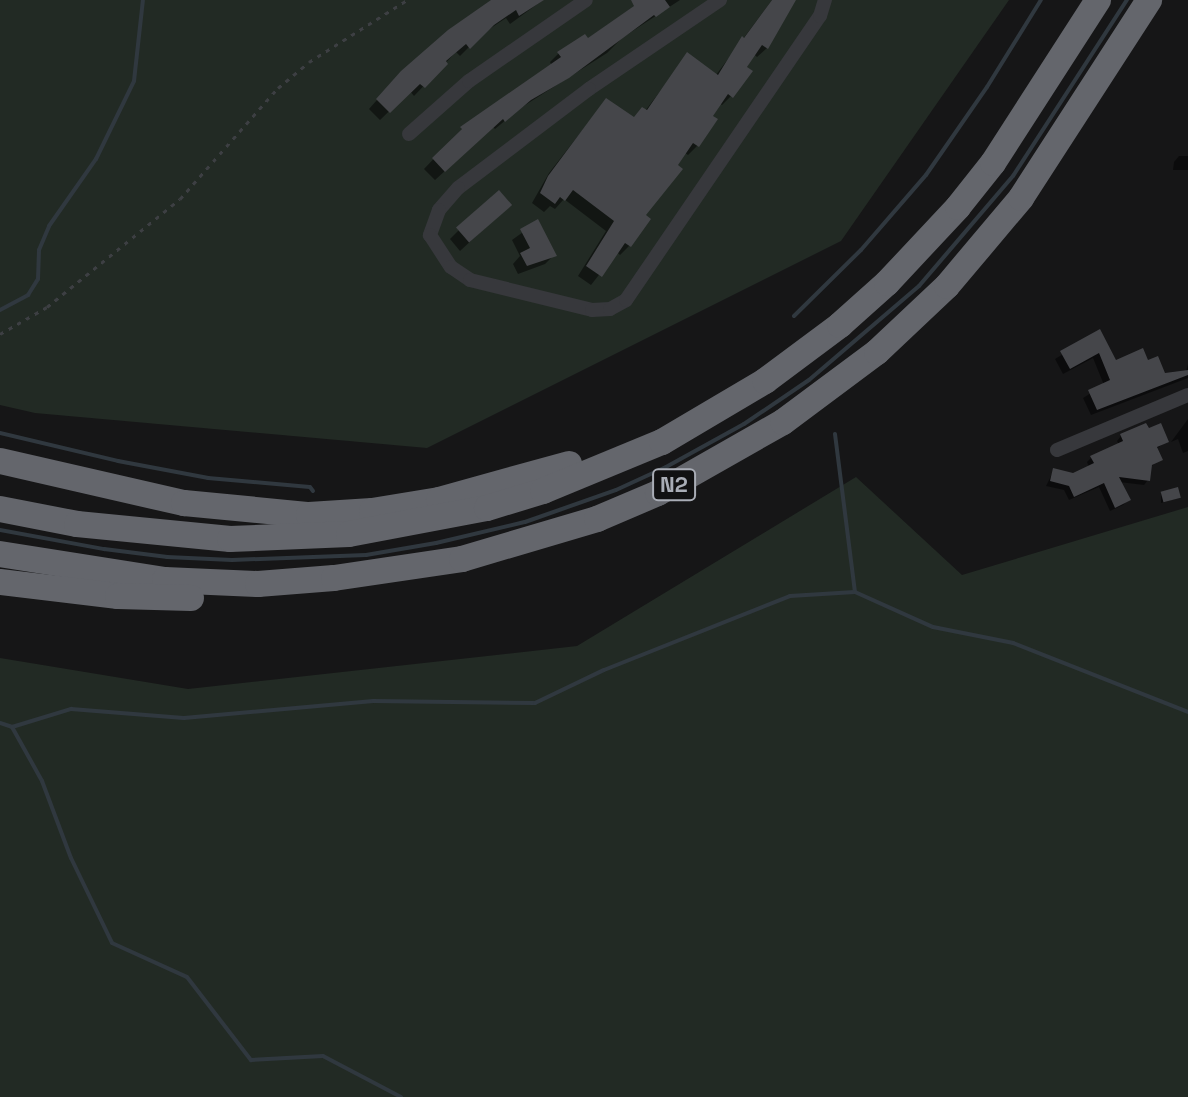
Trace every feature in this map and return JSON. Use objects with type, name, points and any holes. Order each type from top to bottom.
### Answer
[{"type":"highway","name":"N2","points":[[0,509],[77,524],[230,539],[349,534],[423,522],[515,499],[600,469],[662,442],[765,381],[840,325],[887,283],[958,207],[1018,126],[1098,0]]},
{"type":"highway","name":"N2","points":[[0,554],[165,580],[258,584],[334,578],[462,559],[597,519],[658,493],[783,422],[877,352],[947,286],[1021,198],[1149,0]]},
{"type":"highway","points":[[0,461],[184,503],[309,515],[372,511],[439,500],[570,464],[765,381]]},
{"type":"highway","points":[[0,582],[118,596],[269,596],[364,588],[462,559]]},
{"type":"street","points":[[409,134],[469,81],[586,0]]},
{"type":"street","points":[[720,0],[589,89],[458,188],[439,210],[430,235],[451,267],[470,280],[592,310],[610,309],[626,300],[820,16],[825,0]]},
{"type":"street","points":[[1057,450],[1188,395]]},
{"type":"path","points":[[0,334],[47,307],[180,199],[278,88],[309,62],[407,0]]},
{"type":"shaded area","points":[[0,0],[1009,0],[841,241],[427,448],[35,413],[0,405]]},
{"type":"shaded area","points":[[856,477],[962,575],[1188,507],[1188,1097],[0,1097],[0,658],[188,689],[577,646]]},
{"type":"building","points":[[491,0],[544,0],[519,16],[516,10],[494,25],[470,49],[466,44],[446,61],[448,64],[425,88],[420,84],[390,113],[376,99],[401,71],[448,30]]},
{"type":"building","points":[[631,0],[665,0],[670,7],[656,17],[654,15],[569,78],[531,100],[505,122],[503,119],[445,172],[432,158],[462,129],[460,127],[561,57],[557,52],[585,34],[588,38],[634,6]]},
{"type":"building","points":[[772,0],[796,0],[768,49],[762,45],[747,67],[753,71],[733,98],[728,94],[713,116],[718,119],[699,147],[693,143],[678,165],[683,169],[646,215],[651,219],[631,247],[625,243],[602,277],[586,266],[614,221],[573,190],[565,201],[560,197],[555,204],[540,193],[548,176],[606,98],[634,117],[642,107],[647,110],[687,52],[718,75],[742,36],[744,38]]},
{"type":"building","points":[[499,190],[512,205],[469,242],[456,227]]},
{"type":"building","points":[[538,219],[557,256],[527,266],[520,253],[530,248],[520,229]]},
{"type":"building","points":[[1100,329],[1116,360],[1143,348],[1148,360],[1158,356],[1165,373],[1188,370],[1188,375],[1097,410],[1088,390],[1110,380],[1099,353],[1070,369],[1060,351]]},
{"type":"building","points":[[1146,423],[1149,428],[1161,423],[1169,442],[1157,447],[1163,460],[1152,465],[1150,481],[1119,477],[1131,500],[1115,508],[1104,483],[1074,497],[1069,486],[1050,481],[1053,468],[1073,473],[1094,463],[1090,456],[1123,441],[1120,434]]},
{"type":"building","points":[[1178,487],[1181,498],[1163,502],[1161,492]]},
{"type":"waterway","points":[[0,310],[28,295],[38,279],[39,250],[49,226],[96,159],[134,81],[143,0]]},
{"type":"waterway","points":[[794,316],[861,250],[926,175],[987,87],[1041,0]]},
{"type":"waterway","points":[[0,530],[167,557],[232,560],[366,555],[436,543],[525,522],[616,490],[666,467],[744,424],[809,380],[919,286],[1013,176],[1127,0]]},
{"type":"waterway","points":[[0,433],[118,461],[208,478],[310,487],[313,491]]},
{"type":"waterway","points":[[835,434],[855,592]]},
{"type":"waterway","points":[[0,723],[12,727],[71,709],[184,718],[373,701],[535,703],[604,670],[790,596],[855,592],[933,627],[1013,643],[1188,712]]},
{"type":"waterway","points":[[12,727],[42,781],[71,858],[112,943],[187,977],[251,1060],[323,1056],[401,1097]]}]
